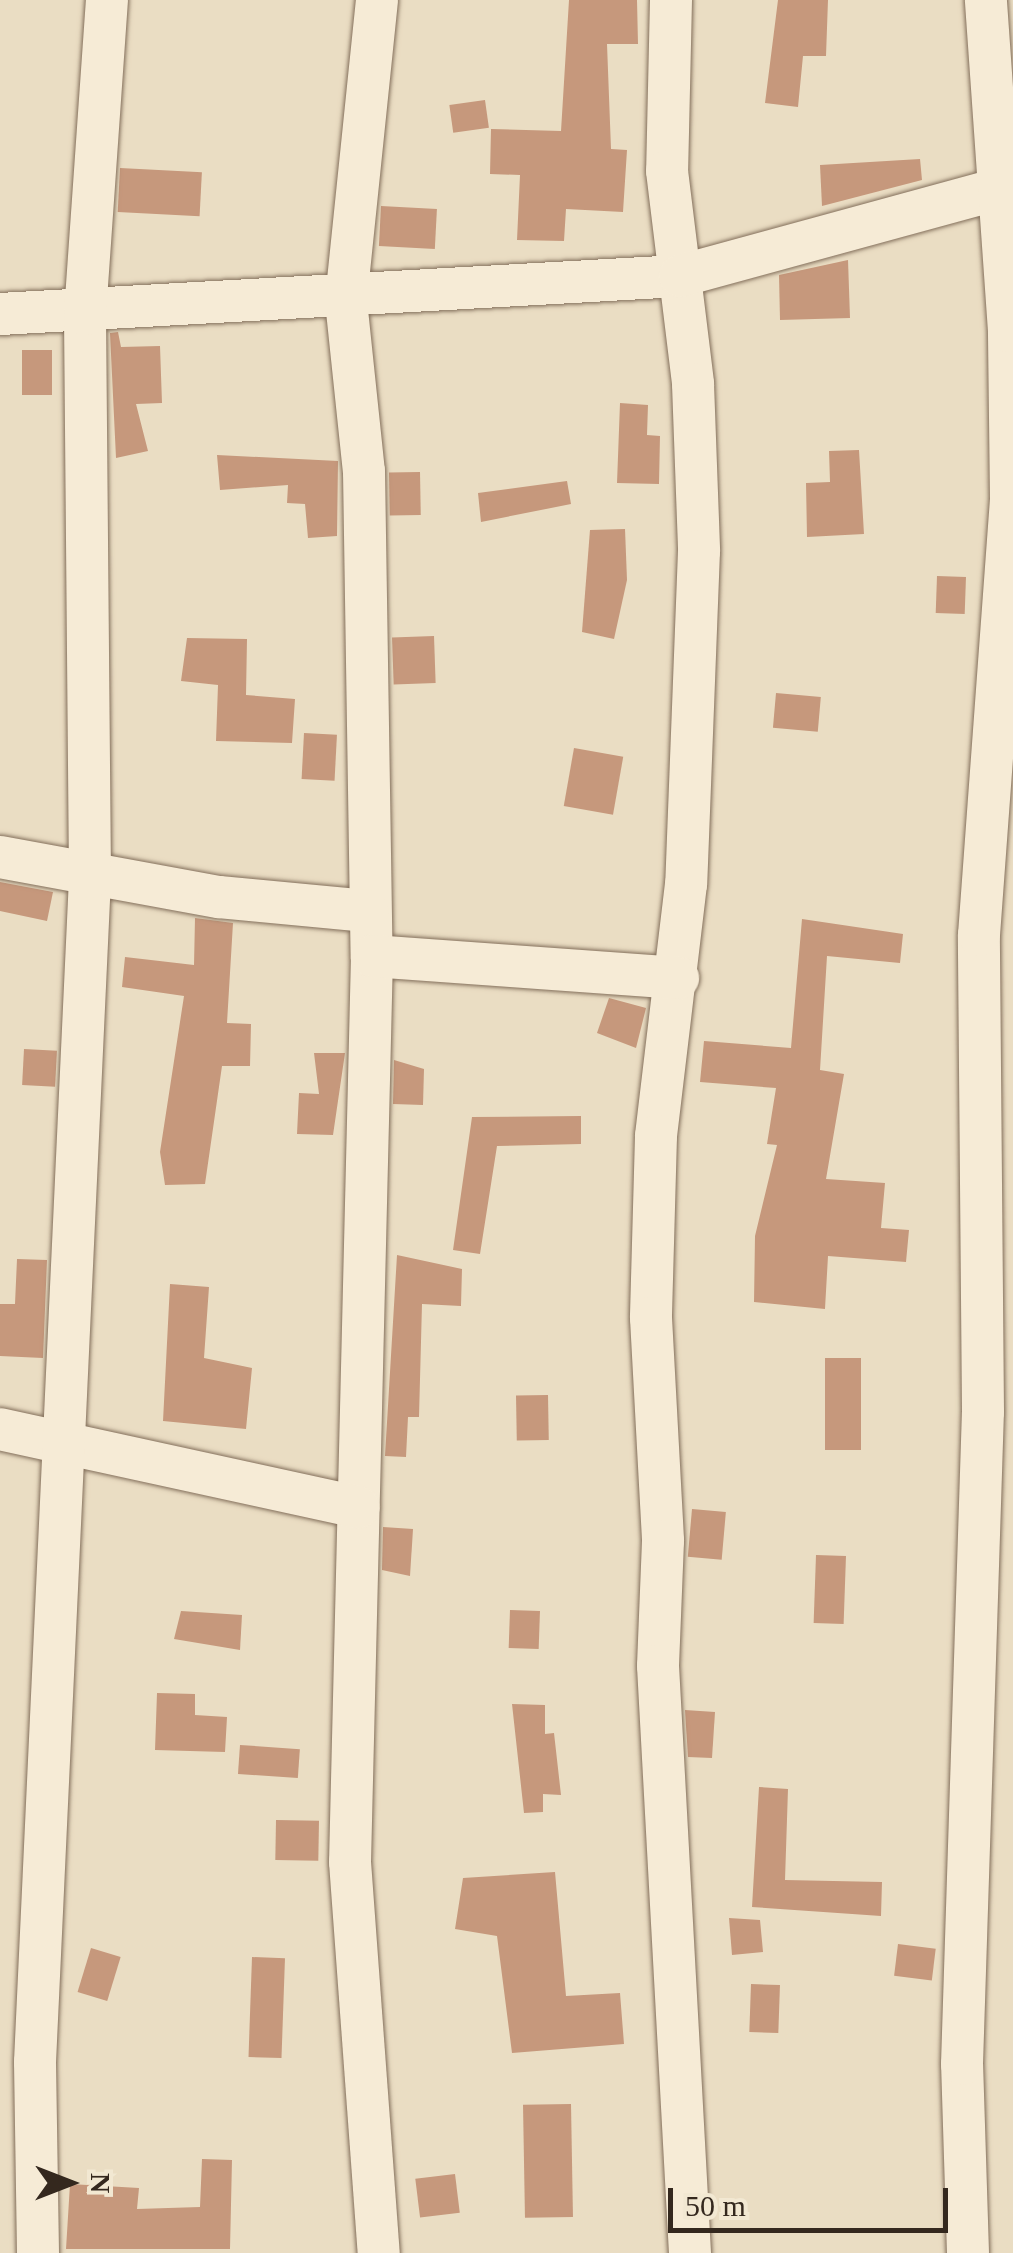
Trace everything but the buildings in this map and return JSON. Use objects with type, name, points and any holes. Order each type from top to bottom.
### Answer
[{"type":"street","points":[[38,2253],[36,2062],[90,877],[85,314],[107,0]]},
{"type":"street","points":[[377,0],[346,301],[364,471],[367,910],[372,956],[350,1862],[379,2253]]},
{"type":"street","points":[[670,0],[667,172],[680,276],[699,551],[678,978],[656,1136],[651,1318],[662,1784],[690,2253]]},
{"type":"street","points":[[968,2253],[962,2064],[998,1004],[979,935],[1011,499],[1005,188],[986,0]]},
{"type":"street","points":[[0,314],[85,314],[346,301],[680,276],[1005,188]]},
{"type":"street","points":[[0,857],[90,877],[367,910]]},
{"type":"street","points":[[372,956],[678,978]]},
{"type":"street","points":[[0,1429],[359,1507]]}]
